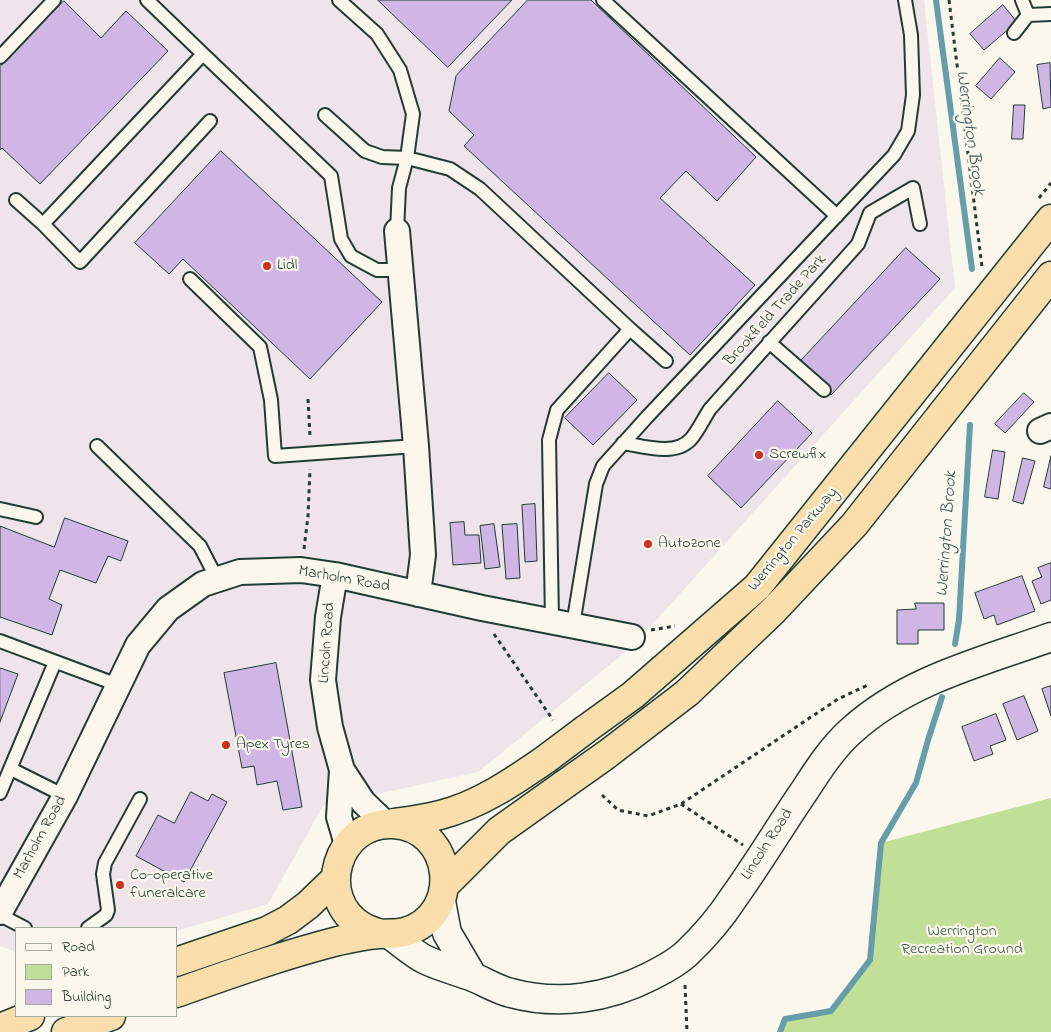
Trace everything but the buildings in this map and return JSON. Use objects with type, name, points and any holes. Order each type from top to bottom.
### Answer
[{"type":"highway","name":"Werrington Parkway","points":[[389,824],[439,815],[478,801],[510,784],[633,695],[757,587],[1051,219]]},
{"type":"highway","name":"Werrington Parkway","points":[[443,893],[500,831],[688,693],[774,610],[854,525],[1051,276]]},
{"type":"highway","points":[[178,992],[274,959],[340,940],[405,932],[420,926],[432,915],[443,893],[445,870],[440,855],[431,842],[419,832],[406,826],[389,824],[367,828],[347,844],[340,855],[335,879],[342,905],[350,916],[363,927],[385,934]]},
{"type":"highway","points":[[178,961],[268,931],[308,906],[335,879]]},
{"type":"highway","points":[[0,1028],[28,1017]]},
{"type":"highway","points":[[66,1032],[108,1017]]},
{"type":"street","points":[[397,232],[416,446],[423,555],[418,594]]},
{"type":"street","name":"Marholm Road","points":[[0,913],[65,796],[138,645],[168,609],[203,584],[240,572],[301,570],[335,575],[482,608],[632,637]]},
{"type":"street","name":"Lincoln Road","points":[[335,575],[328,617],[323,680],[330,727],[342,770],[363,802],[389,824]]},
{"type":"street","name":"Lincoln Road","points":[[385,934],[424,959],[510,993],[545,999],[581,999],[609,993],[635,984],[663,970],[685,955],[713,926],[734,898],[817,772],[848,733],[869,715],[914,688],[954,671],[1051,637]]},
{"type":"street","name":"Lincoln Road","points":[[342,770],[339,817],[347,844]]},
{"type":"street","points":[[443,893],[447,934],[472,977]]},
{"type":"lane","points":[[0,57],[54,0]]},
{"type":"lane","points":[[147,0],[331,176],[341,239],[351,256],[377,270],[400,270]]},
{"type":"lane","points":[[339,0],[377,34],[400,70],[413,114],[407,158],[400,188],[397,232]]},
{"type":"lane","points":[[603,0],[837,216]]},
{"type":"lane","points":[[562,623],[596,484],[603,466],[894,155],[908,130],[912,95],[911,35],[905,0]]},
{"type":"lane","points":[[1022,0],[1028,15]]},
{"type":"lane","points":[[1028,15],[1051,14]]},
{"type":"lane","points":[[1014,34],[1028,15]]},
{"type":"lane","points":[[43,224],[203,54]]},
{"type":"lane","points":[[325,115],[365,151],[382,158],[407,158],[450,169],[480,189],[666,361]]},
{"type":"lane","points":[[16,200],[43,224],[80,262],[210,121]]},
{"type":"lane","name":"Brookfield Trade Park","points":[[623,443],[660,449],[674,448],[690,440],[710,409],[858,244],[870,213],[913,188],[920,224]]},
{"type":"lane","points":[[190,279],[260,347],[271,400],[275,456],[416,446]]},
{"type":"lane","points":[[562,623],[549,440],[557,410],[630,329]]},
{"type":"lane","points":[[769,342],[824,390]]},
{"type":"lane","points":[[97,446],[200,546],[217,579]]},
{"type":"lane","points":[[0,509],[36,517]]},
{"type":"lane","points":[[0,641],[118,685]]},
{"type":"lane","points":[[0,793],[55,662]]},
{"type":"lane","points":[[11,769],[65,796]]},
{"type":"lane","points":[[89,927],[106,915],[108,910],[103,874],[105,863],[140,800]]},
{"type":"lane","points":[[0,913],[23,927]]},
{"type":"path","points":[[949,0],[982,268]]},
{"type":"path","points":[[301,570],[308,516],[311,454],[308,399]]},
{"type":"path","points":[[482,608],[486,625],[496,636],[553,720]]},
{"type":"path","points":[[602,795],[618,810],[648,816],[681,804],[838,699],[873,683]]},
{"type":"path","points":[[681,804],[745,846]]},
{"type":"path","points":[[685,986],[687,1032]]},
{"type":"shaded area","points":[[0,0],[924,0],[955,288],[634,645],[478,772],[323,806],[268,904],[178,930],[178,927],[15,927],[15,952],[0,946]]},
{"type":"green space","name":"Werrington Recreation Ground","points":[[1051,798],[1051,1032],[780,1032],[785,1019],[831,1011],[870,960],[881,843]]},
{"type":"waterway","name":"Werrington Brook","points":[[936,0],[972,269]]},
{"type":"waterway","name":"Werrington Brook","points":[[955,644],[959,620],[970,425]]},
{"type":"waterway","name":"Werrington Brook","points":[[780,1032],[785,1019],[831,1011],[870,960],[881,843],[916,783],[942,697]]},
{"type":"place","name":"Lidl","points":[[267,266]]},
{"type":"place","name":"Screwfix","points":[[759,455]]},
{"type":"place","name":"Autozone","points":[[648,544]]},
{"type":"place","name":"Apex Tyres","points":[[226,745]]},
{"type":"place","name":"Co-operative funeralcare","points":[[120,885]]}]
